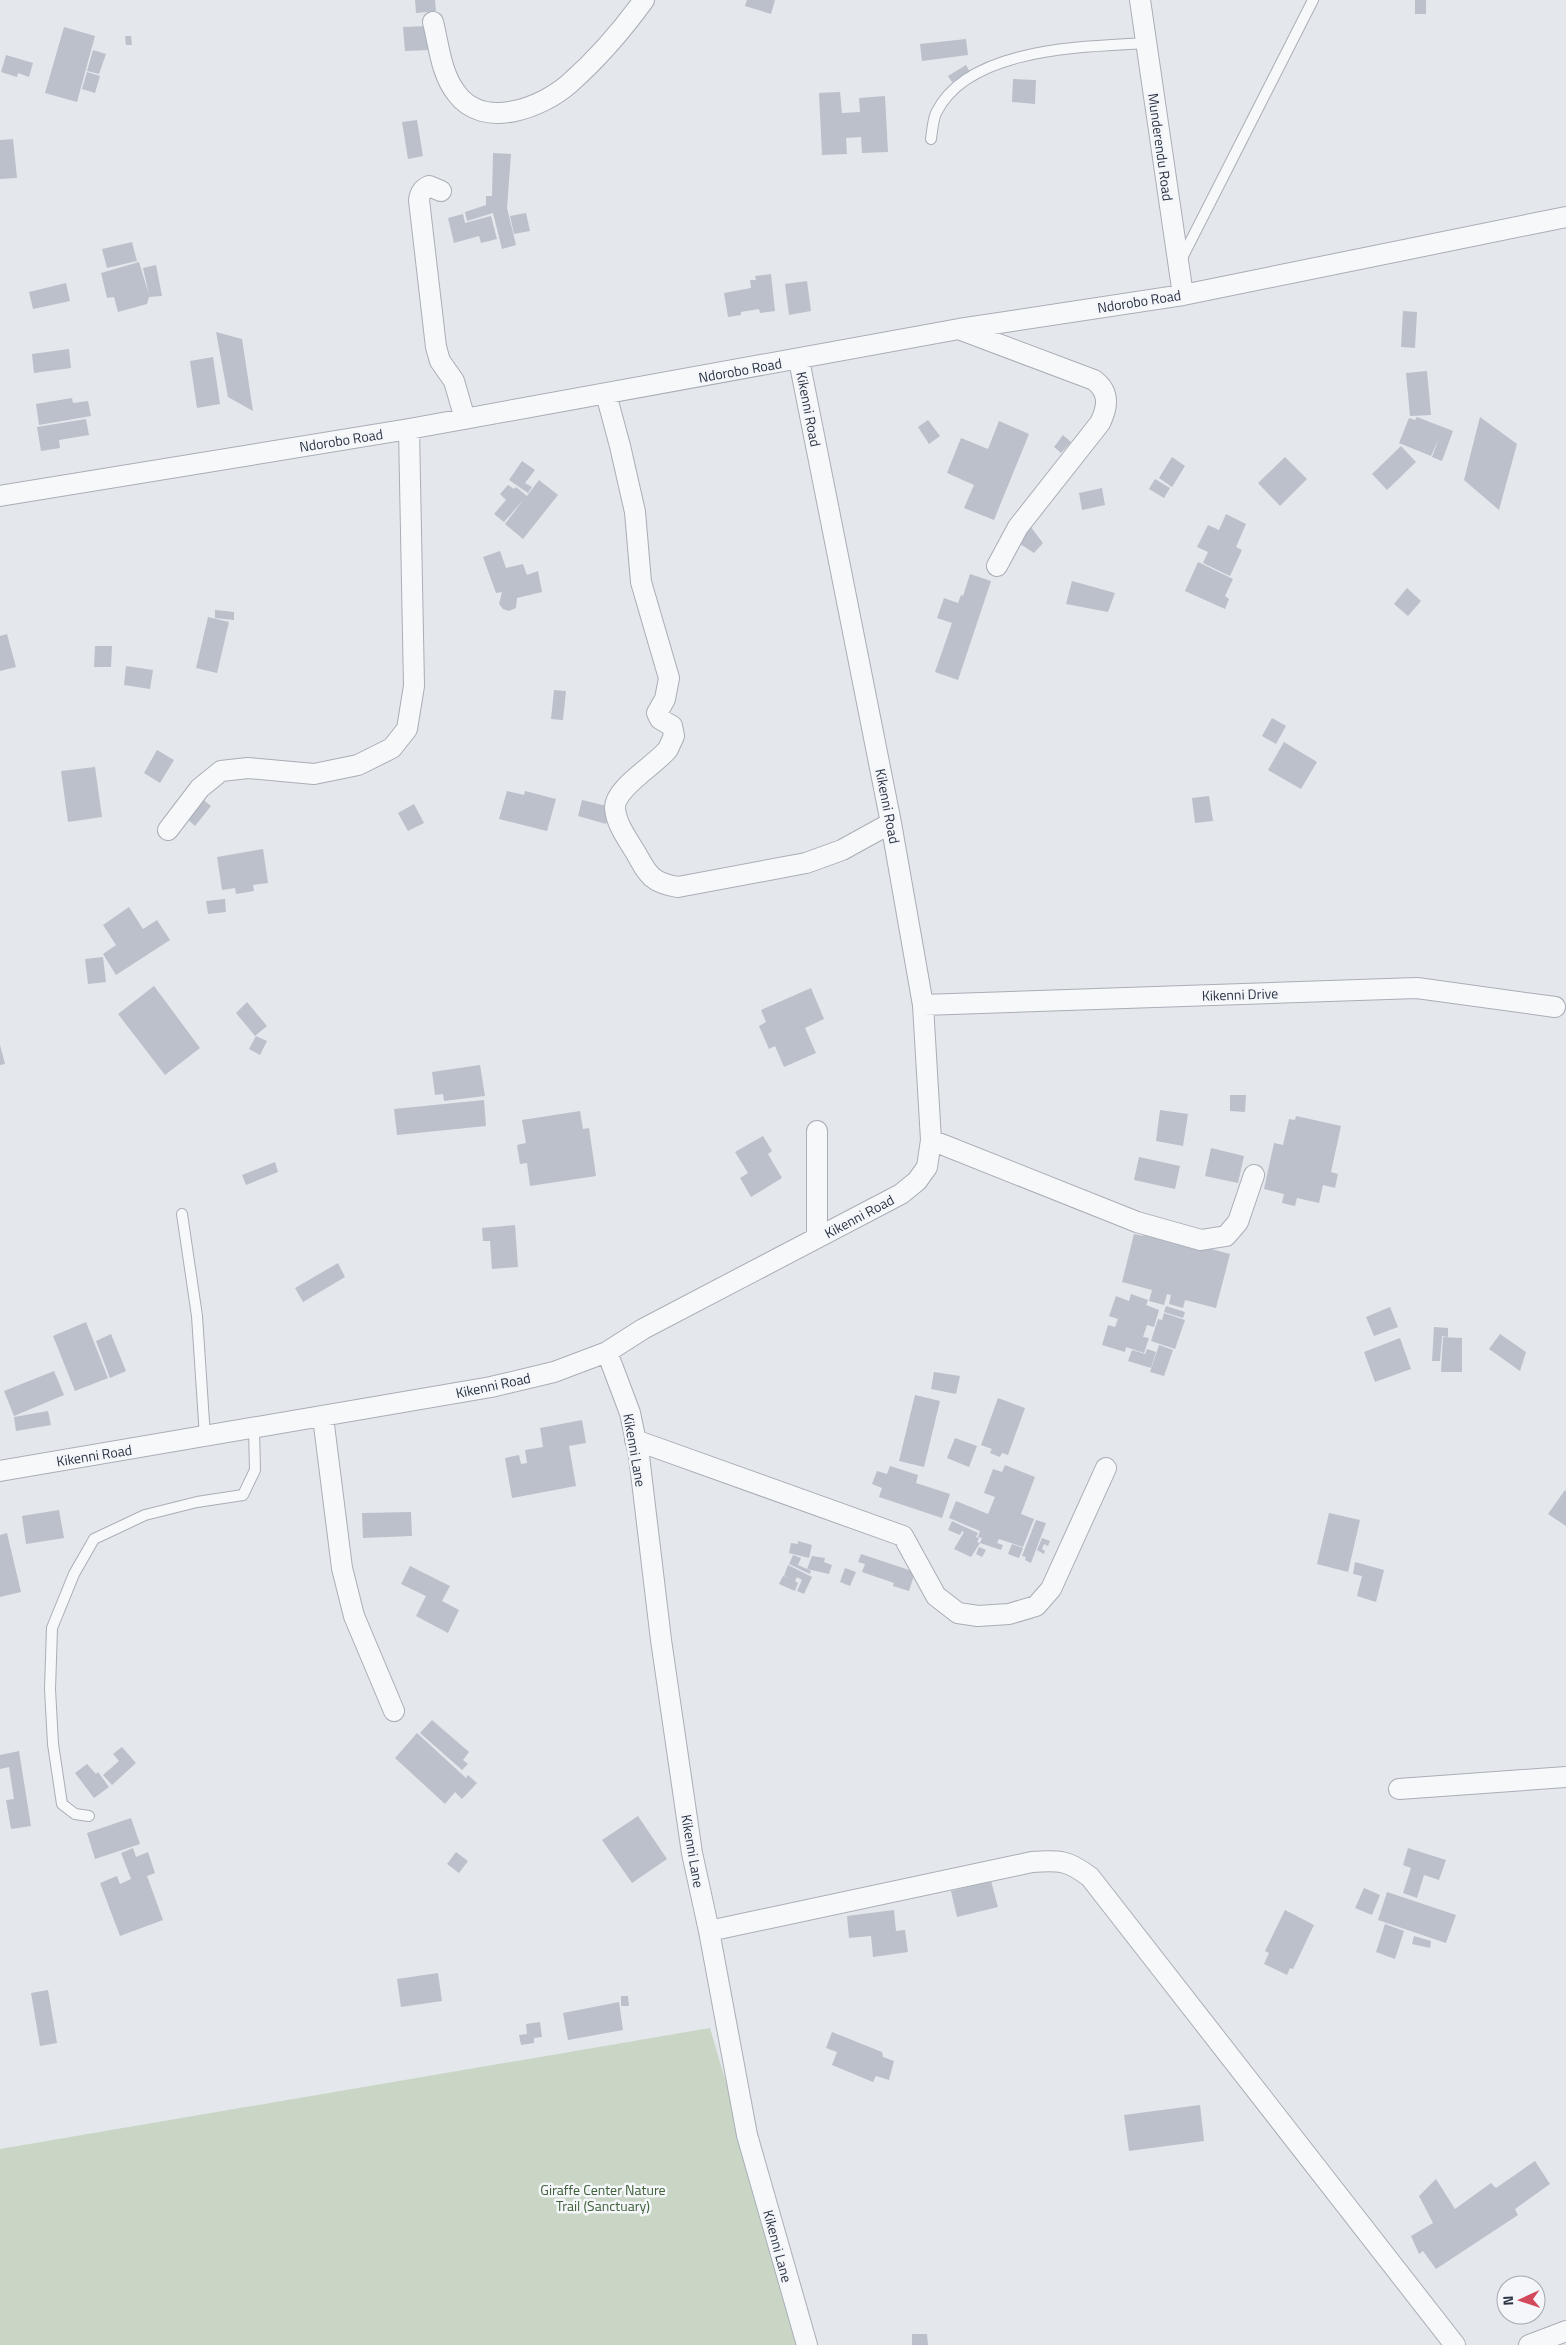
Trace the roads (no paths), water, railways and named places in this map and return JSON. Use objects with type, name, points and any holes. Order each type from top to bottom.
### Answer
[{"type":"street","points":[[433,22],[447,80],[458,96],[474,108],[489,114],[503,113],[526,107],[569,84],[633,16],[644,0]]},
{"type":"street","name":"Munderendu Road","points":[[1140,0],[1183,295]]},
{"type":"street","points":[[441,191],[429,186],[425,188],[421,192],[419,200],[420,210],[436,347],[440,361],[454,380],[465,420]]},
{"type":"street","name":"Ndorobo Road","points":[[0,496],[465,420],[799,360],[959,329],[1183,295],[1566,217]]},
{"type":"street","points":[[959,329],[1094,380],[1102,386],[1106,396],[1107,406],[1100,423],[1018,527],[997,566]]},
{"type":"street","name":"Kikenni Road","points":[[0,1471],[324,1417],[491,1387],[554,1372],[607,1352],[643,1329],[901,1194],[917,1181],[927,1167],[931,1140],[923,1005],[891,823],[799,360]]},
{"type":"street","points":[[606,394],[635,512],[641,582],[669,678],[669,687],[665,699],[656,713],[660,719],[672,726],[674,736],[667,750],[638,774],[622,793],[615,807],[626,837],[648,874],[661,884],[678,887],[806,863],[842,850],[891,823]]},
{"type":"street","points":[[168,830],[200,788],[221,771],[248,768],[314,774],[358,765],[392,748],[407,729],[414,686],[409,429]]},
{"type":"street","name":"Kikenni Drive","points":[[923,1005],[1418,988],[1562,1007]]},
{"type":"street","points":[[817,1131],[817,1238]]},
{"type":"street","points":[[931,1140],[1136,1222],[1201,1240],[1226,1236],[1238,1222],[1254,1176]]},
{"type":"street","name":"Kikenni Lane","points":[[607,1352],[630,1413],[635,1440],[661,1640],[692,1853],[710,1931],[747,2135],[807,2345]]},
{"type":"street","points":[[324,1417],[342,1568],[354,1616],[394,1711]]},
{"type":"street","points":[[635,1440],[903,1536],[936,1596],[958,1613],[978,1616],[1009,1614],[1036,1606],[1051,1589],[1106,1468]]},
{"type":"street","points":[[1399,1789],[1566,1776]]},
{"type":"street","points":[[710,1931],[1032,1862],[1052,1860],[1073,1864],[1090,1877],[1455,2345]]},
{"type":"street","points":[[1529,2345],[1566,2331]]},
{"type":"lane","points":[[1178,265],[1313,0]]},
{"type":"lane","points":[[931,139],[936,113],[949,94],[986,68],[1020,56],[1062,49],[1146,43]]},
{"type":"lane","points":[[182,1214],[197,1316],[205,1437]]},
{"type":"lane","points":[[89,1816],[75,1814],[62,1804],[53,1744],[50,1689],[52,1628],[74,1574],[94,1539],[145,1515],[198,1502],[243,1495],[255,1470],[254,1429]]},
{"type":"park label","name":"Giraffe Center Nature Trail (Sanctuary)","points":[[603,2198]]}]
